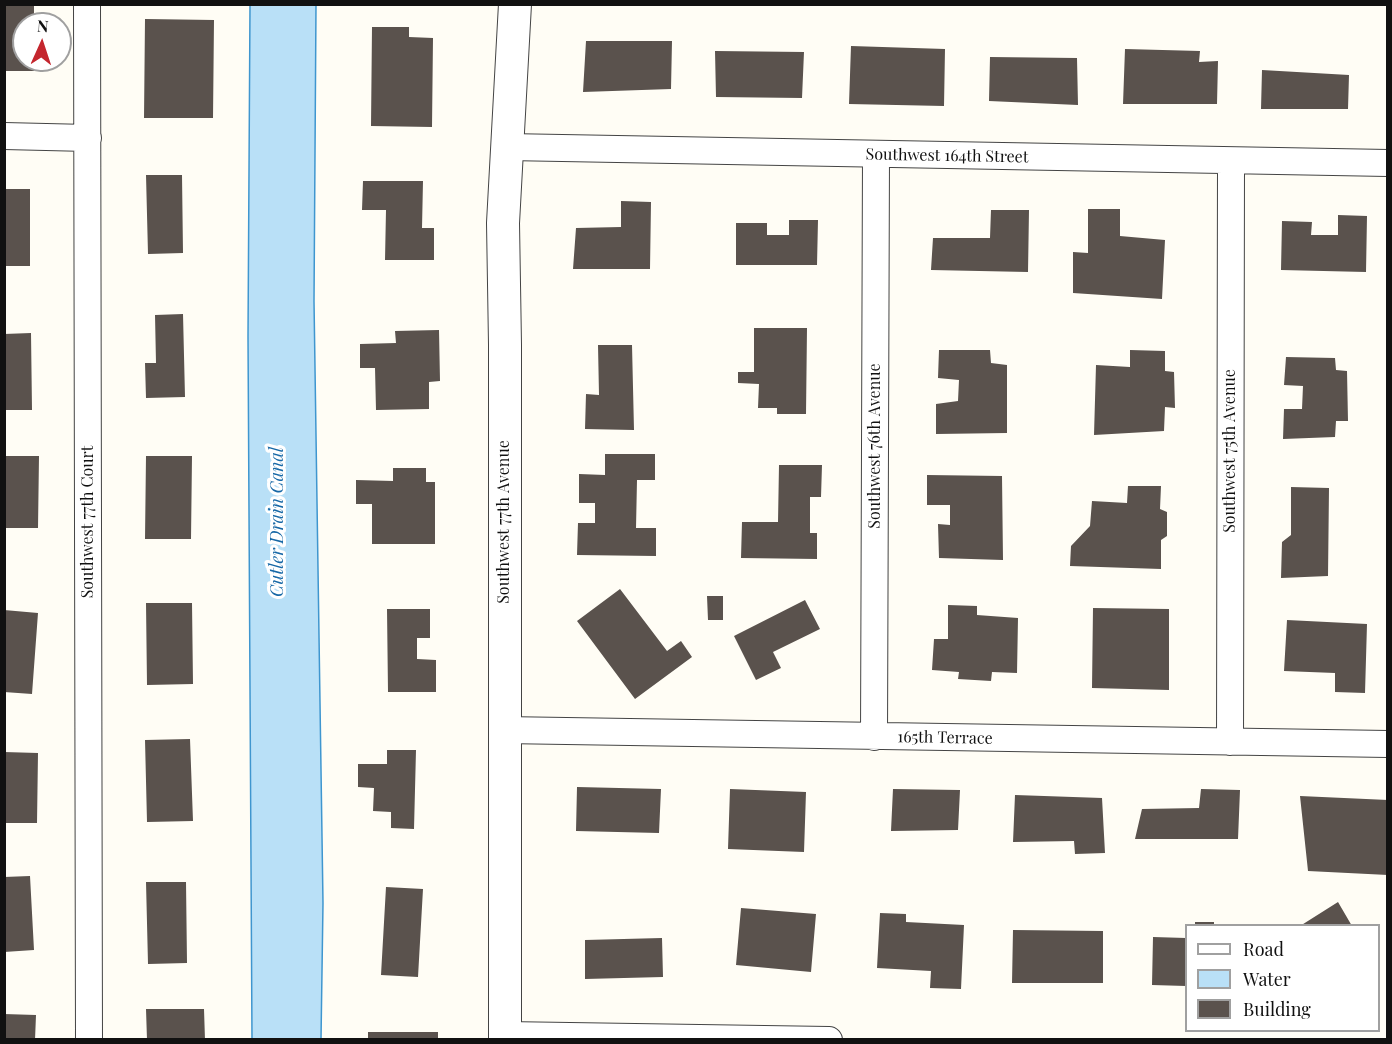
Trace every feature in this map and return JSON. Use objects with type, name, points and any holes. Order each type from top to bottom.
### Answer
[{"type":"street","name":"Southwest 77th Court","points":[[87,4],[89,1040]]},
{"type":"street","name":"Southwest 77th Avenue","points":[[505,1037],[503,223],[515,4]]},
{"type":"street","points":[[4,136],[88,138]]},
{"type":"street","name":"Southwest 164th Street","points":[[507,147],[1388,163]]},
{"type":"street","name":"Southwest 76th Avenue","points":[[874,737],[876,155]]},
{"type":"street","name":"Southwest 75th Avenue","points":[[1230,742],[1231,161]]},
{"type":"street","name":"165th Terrace","points":[[503,730],[1388,744]]},
{"type":"street","points":[[505,1037],[829,1040]]},
{"type":"water","name":"Cutler Drain Canal","points":[[250,5],[316,5],[314,301],[323,903],[321,1039],[252,1039],[248,336]]},
{"type":"building","points":[[4,4],[34,4],[34,12],[12,12],[12,71],[4,71]]},
{"type":"building","points":[[145,19],[214,20],[213,118],[144,118]]},
{"type":"building","points":[[372,27],[409,27],[409,37],[433,38],[432,127],[371,126]]},
{"type":"building","points":[[586,41],[672,41],[671,89],[583,92]]},
{"type":"building","points":[[851,46],[945,49],[944,106],[849,104]]},
{"type":"building","points":[[1125,49],[1200,51],[1199,62],[1218,61],[1217,104],[1123,104]]},
{"type":"building","points":[[715,51],[804,52],[802,98],[716,97]]},
{"type":"building","points":[[990,57],[1077,58],[1078,105],[989,101]]},
{"type":"building","points":[[1262,70],[1349,75],[1348,109],[1261,109]]},
{"type":"building","points":[[146,175],[182,175],[183,253],[148,254]]},
{"type":"building","points":[[363,181],[423,181],[422,228],[434,228],[434,260],[385,260],[386,210],[362,210]]},
{"type":"building","points":[[5,189],[30,189],[30,266],[5,266]]},
{"type":"building","points":[[621,201],[651,202],[650,269],[573,269],[576,228],[621,227]]},
{"type":"building","points":[[1088,209],[1120,209],[1120,236],[1165,240],[1162,299],[1073,293],[1073,252],[1088,253]]},
{"type":"building","points":[[991,210],[1029,210],[1028,272],[931,270],[933,238],[990,238]]},
{"type":"building","points":[[1338,215],[1367,216],[1366,272],[1281,270],[1282,221],[1312,222],[1311,235],[1338,235]]},
{"type":"building","points":[[789,220],[818,220],[817,265],[736,265],[736,223],[767,223],[767,235],[789,235]]},
{"type":"building","points":[[183,314],[185,397],[146,398],[145,363],[156,363],[155,315]]},
{"type":"building","points":[[754,328],[807,328],[806,414],[777,414],[777,408],[758,408],[759,384],[738,383],[738,372],[754,372]]},
{"type":"building","points":[[439,330],[440,381],[429,382],[429,409],[376,410],[375,368],[360,368],[360,344],[396,343],[395,331]]},
{"type":"building","points":[[31,333],[32,410],[4,410],[4,334]]},
{"type":"building","points":[[598,345],[632,345],[634,430],[585,429],[586,394],[599,395]]},
{"type":"building","points":[[939,350],[990,350],[991,363],[1007,365],[1007,433],[936,434],[936,404],[958,401],[959,380],[938,378]]},
{"type":"building","points":[[1130,350],[1165,351],[1165,371],[1174,372],[1175,408],[1165,407],[1164,431],[1094,435],[1096,365],[1130,367]]},
{"type":"building","points":[[1286,357],[1335,358],[1336,370],[1347,371],[1348,421],[1336,421],[1335,437],[1283,439],[1284,409],[1302,409],[1303,386],[1284,385]]},
{"type":"building","points":[[605,454],[655,454],[655,480],[637,480],[636,528],[656,528],[656,556],[577,555],[578,523],[595,523],[595,503],[579,503],[579,474],[605,475]]},
{"type":"building","points":[[4,456],[39,456],[38,528],[4,528]]},
{"type":"building","points":[[146,456],[192,456],[191,539],[145,539]]},
{"type":"building","points":[[779,465],[822,465],[821,497],[810,497],[810,533],[817,533],[817,559],[741,558],[742,522],[778,522]]},
{"type":"building","points":[[393,468],[426,468],[426,482],[435,482],[435,544],[372,544],[372,504],[356,504],[356,480],[393,481]]},
{"type":"building","points":[[927,475],[1002,476],[1003,560],[939,558],[938,524],[950,525],[950,505],[927,505]]},
{"type":"building","points":[[1128,486],[1161,486],[1160,509],[1167,512],[1167,536],[1161,540],[1161,569],[1070,566],[1071,546],[1090,526],[1092,501],[1127,503]]},
{"type":"building","points":[[1291,487],[1329,488],[1328,576],[1281,578],[1282,542],[1291,535]]},
{"type":"building","points":[[620,589],[667,651],[681,641],[692,657],[635,699],[577,621]]},
{"type":"building","points":[[707,596],[723,596],[723,620],[708,620]]},
{"type":"building","points":[[805,600],[820,629],[773,652],[781,668],[756,680],[734,636]]},
{"type":"building","points":[[146,603],[192,603],[193,684],[147,685]]},
{"type":"building","points":[[948,605],[977,606],[977,615],[1018,618],[1017,673],[992,672],[991,681],[958,679],[959,672],[932,670],[934,639],[948,639]]},
{"type":"building","points":[[1093,608],[1169,609],[1169,690],[1092,688]]},
{"type":"building","points":[[387,609],[430,609],[430,638],[417,638],[417,659],[436,660],[436,692],[388,692]]},
{"type":"building","points":[[4,610],[38,613],[32,694],[4,692]]},
{"type":"building","points":[[1287,620],[1367,624],[1365,693],[1335,692],[1335,673],[1284,671]]},
{"type":"building","points":[[190,739],[193,821],[147,822],[145,740]]},
{"type":"building","points":[[387,750],[416,750],[414,829],[391,828],[391,812],[373,811],[374,788],[358,787],[358,764],[387,764]]},
{"type":"building","points":[[4,752],[38,753],[37,823],[4,823]]},
{"type":"building","points":[[577,787],[661,789],[659,833],[576,831]]},
{"type":"building","points":[[730,789],[806,792],[804,852],[728,849]]},
{"type":"building","points":[[893,789],[960,790],[958,830],[891,831]]},
{"type":"building","points":[[1201,789],[1240,790],[1238,839],[1135,839],[1142,809],[1199,808]]},
{"type":"building","points":[[1015,795],[1102,798],[1105,853],[1075,854],[1074,841],[1013,842]]},
{"type":"building","points":[[1300,796],[1388,800],[1388,875],[1308,871]]},
{"type":"building","points":[[30,876],[34,950],[4,952],[4,877]]},
{"type":"building","points":[[146,882],[186,882],[187,963],[148,964]]},
{"type":"building","points":[[386,887],[423,889],[418,977],[381,975]]},
{"type":"building","points":[[1338,902],[1351,924],[1303,924]]},
{"type":"building","points":[[741,908],[816,914],[811,972],[736,965]]},
{"type":"building","points":[[880,913],[906,914],[906,922],[964,925],[961,989],[930,988],[931,971],[877,968]]},
{"type":"building","points":[[1195,922],[1214,922],[1214,924],[1195,924]]},
{"type":"building","points":[[1013,930],[1103,931],[1103,983],[1012,983]]},
{"type":"building","points":[[1153,937],[1185,938],[1185,986],[1152,985]]},
{"type":"building","points":[[662,938],[663,977],[585,979],[585,940]]},
{"type":"building","points":[[146,1009],[204,1009],[205,1040],[147,1040]]},
{"type":"building","points":[[4,1014],[36,1015],[35,1040],[4,1040]]},
{"type":"building","points":[[368,1032],[438,1032],[438,1040],[368,1040]]}]
